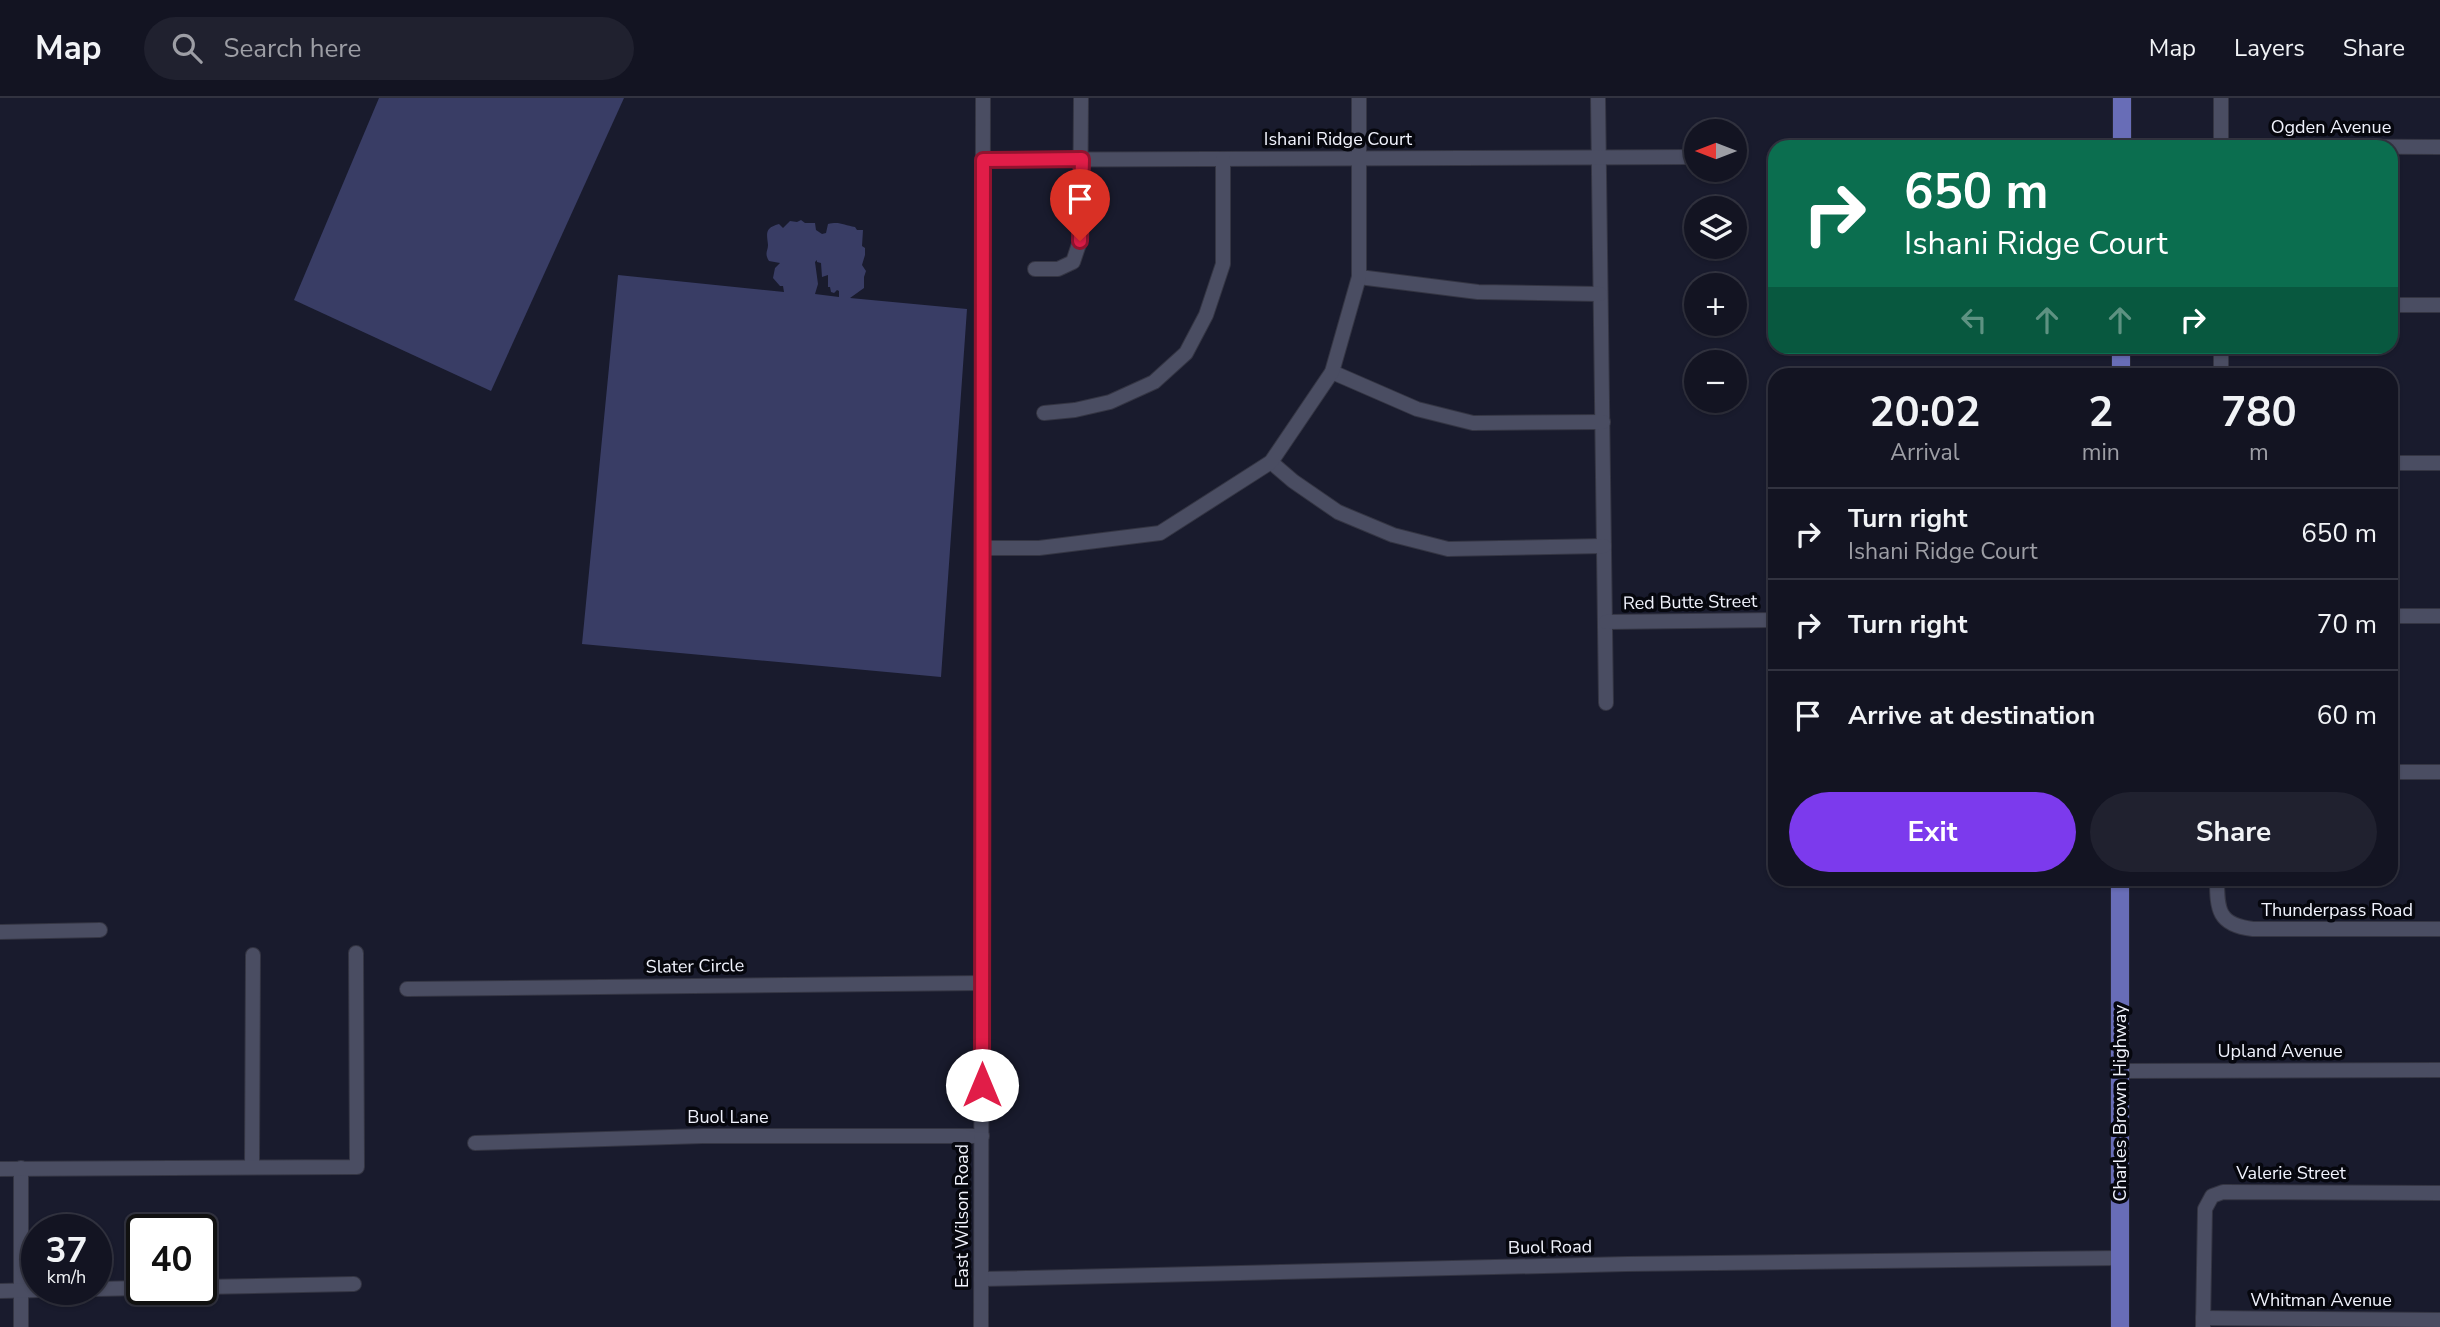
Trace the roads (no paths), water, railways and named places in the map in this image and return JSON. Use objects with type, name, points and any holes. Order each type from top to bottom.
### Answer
[{"type":"main road","points":[[2122,98],[2122,140]]},
{"type":"main road","name":"Charles Brown Highway","points":[[2120,886],[2120,1327]]},
{"type":"street","name":"East Wilson Road","points":[[981,1327],[983,98]]},
{"type":"street","points":[[1035,269],[1058,269],[1073,262],[1080,241],[1081,98]]},
{"type":"street","points":[[983,548],[1039,548],[1160,533],[1271,462],[1332,372],[1359,277],[1359,98]]},
{"type":"street","points":[[1598,98],[1606,703]]},
{"type":"street","points":[[2221,98],[2221,140]]},
{"type":"street","name":"Ogden Avenue","points":[[2398,147],[2440,147]]},
{"type":"street","name":"Ishani Ridge Court","points":[[983,160],[1684,157]]},
{"type":"street","points":[[1044,413],[1075,410],[1110,402],[1154,382],[1186,353],[1206,316],[1223,264],[1223,159]]},
{"type":"street","points":[[1359,277],[1478,292],[1600,294]]},
{"type":"street","points":[[2398,305],[2440,305]]},
{"type":"street","points":[[1332,372],[1417,409],[1472,423],[1604,422]]},
{"type":"street","points":[[1271,462],[1338,512],[1393,536],[1448,549],[1604,547]]},
{"type":"street","points":[[2398,463],[2440,463]]},
{"type":"street","points":[[2398,616],[2440,616]]},
{"type":"street","name":"Red Butte Street","points":[[1606,622],[1768,620]]},
{"type":"street","points":[[2398,772],[2440,772]]},
{"type":"street","name":"Thunderpass Road","points":[[2217,886],[2217,903],[2222,915],[2238,928],[2440,929]]},
{"type":"street","points":[[0,932],[100,930]]},
{"type":"street","points":[[0,1169],[357,1167],[356,953]]},
{"type":"street","points":[[252,1167],[253,955]]},
{"type":"street","name":"Slater Circle","points":[[407,989],[983,983]]},
{"type":"street","name":"Upland Avenue","points":[[2119,1071],[2440,1070]]},
{"type":"street","name":"Buol Lane","points":[[475,1143],[703,1136],[982,1136]]},
{"type":"street","points":[[20,1168],[21,1327]]},
{"type":"street","name":"Valerie Street","points":[[2202,1317],[2205,1209],[2213,1196],[2222,1192],[2440,1193]]},
{"type":"street","name":"Buol Road","points":[[981,1279],[1627,1264],[2120,1258]]},
{"type":"street","points":[[217,1287],[354,1283]]},
{"type":"street","points":[[0,1291],[20,1290]]},
{"type":"street","name":"Whitman Avenue","points":[[2202,1317],[2440,1320]]}]
